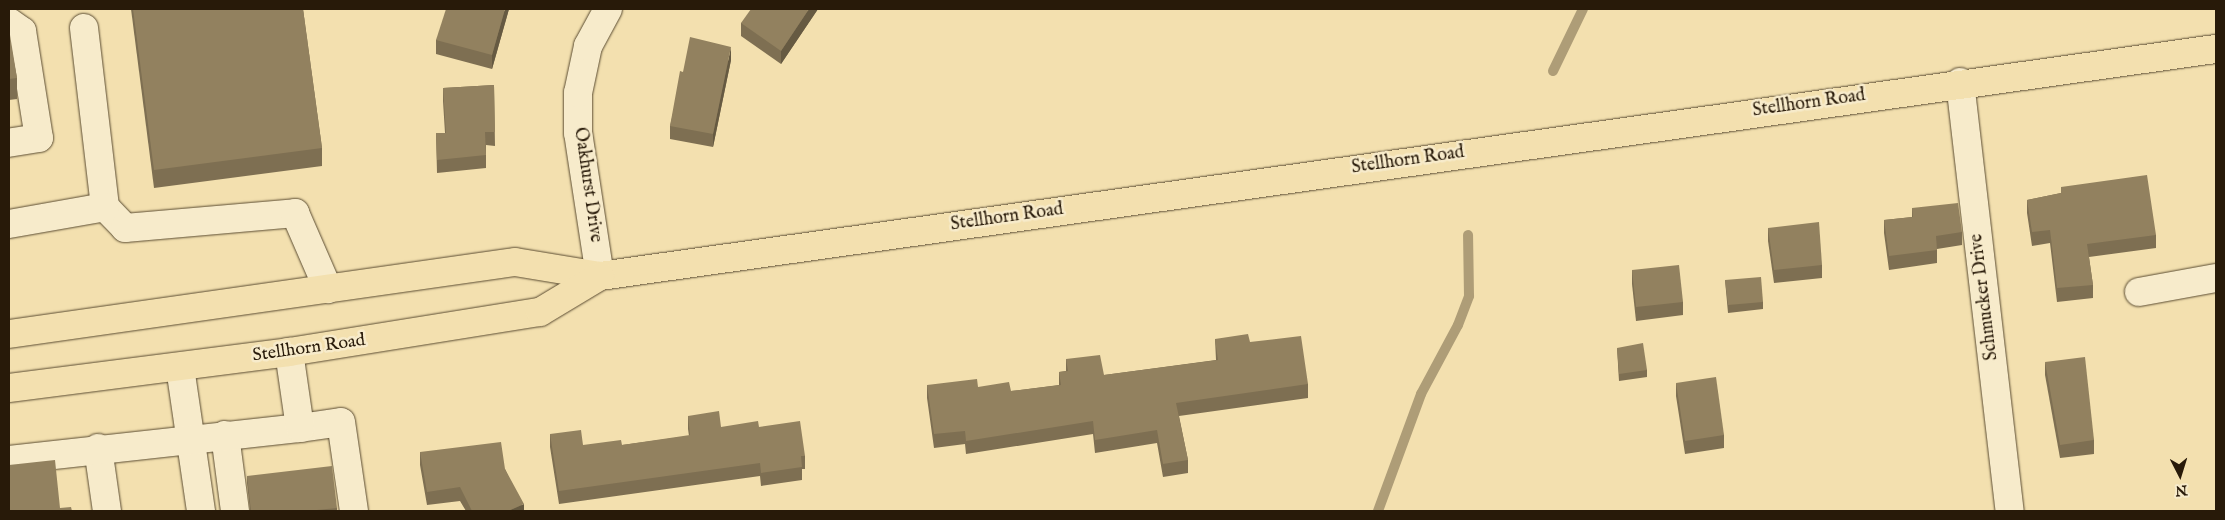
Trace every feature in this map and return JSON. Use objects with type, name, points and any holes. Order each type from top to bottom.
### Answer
[{"type":"main road","name":"Stellhorn Road","points":[[9,334],[515,262],[600,276],[1960,82],[2216,49]]},
{"type":"main road","name":"Stellhorn Road","points":[[9,388],[289,352],[540,312],[600,276]]},
{"type":"street","name":"Oakhurst Drive","points":[[600,276],[578,133],[578,93],[588,46],[608,9]]},
{"type":"street","points":[[9,22],[22,31],[39,138],[9,143]]},
{"type":"street","points":[[84,28],[104,208],[125,228],[295,213],[328,289]]},
{"type":"street","name":"Schmucker Drive","points":[[1960,82],[2010,511]]},
{"type":"street","points":[[9,224],[104,208]]},
{"type":"street","points":[[2139,292],[2216,278]]},
{"type":"street","points":[[289,352],[300,428]]},
{"type":"street","points":[[180,367],[192,438],[201,511]]},
{"type":"street","points":[[9,460],[98,448],[300,428],[341,422],[354,511]]},
{"type":"street","points":[[225,435],[235,511]]},
{"type":"street","points":[[98,448],[107,511]]},
{"type":"building","points":[[133,9],[303,9],[322,148],[154,170]]},
{"type":"building","points":[[446,9],[505,9],[492,55],[436,40]]},
{"type":"building","points":[[751,9],[809,9],[781,51],[741,23]]},
{"type":"building","points":[[9,35],[17,78],[9,79]]},
{"type":"building","points":[[690,37],[731,47],[713,134],[670,126],[680,71],[683,72]]},
{"type":"building","points":[[494,85],[495,132],[485,132],[486,155],[437,160],[436,133],[446,133],[443,88]]},
{"type":"building","points":[[2147,175],[2156,235],[2087,244],[2093,285],[2057,288],[2050,230],[2032,232],[2027,200],[2061,193],[2061,187]]},
{"type":"building","points":[[1958,203],[1962,232],[1936,236],[1937,250],[1889,256],[1884,220],[1913,217],[1912,208]]},
{"type":"building","points":[[1819,222],[1822,265],[1774,270],[1768,228]]},
{"type":"building","points":[[1679,265],[1683,302],[1636,307],[1632,270]]},
{"type":"building","points":[[1761,277],[1763,302],[1728,305],[1725,280]]},
{"type":"building","points":[[1248,334],[1250,342],[1301,336],[1308,384],[1176,403],[1188,460],[1163,464],[1157,430],[1095,440],[1093,421],[966,441],[965,431],[934,434],[927,385],[977,379],[978,387],[1009,382],[1011,391],[1061,385],[1059,372],[1068,371],[1066,359],[1100,355],[1104,375],[1218,360],[1215,339]]},
{"type":"building","points":[[1643,343],[1647,370],[1619,374],[1617,348]]},
{"type":"building","points":[[2085,357],[2094,440],[2060,445],[2045,362]]},
{"type":"building","points":[[1716,377],[1724,435],[1685,441],[1676,383]]},
{"type":"building","points":[[719,411],[721,427],[758,421],[759,427],[800,421],[805,456],[801,456],[802,467],[761,473],[760,463],[559,491],[550,434],[581,430],[583,445],[621,440],[622,445],[690,435],[688,416]]},
{"type":"building","points":[[501,442],[505,469],[524,504],[508,511],[472,511],[460,487],[427,492],[420,452]]},
{"type":"building","points":[[55,460],[60,508],[71,507],[72,511],[9,511],[9,465]]},
{"type":"building","points":[[332,466],[337,508],[307,511],[251,511],[247,476]]},
{"type":"waterway","points":[[1553,71],[1583,9]]},
{"type":"waterway","points":[[1378,511],[1421,394],[1458,325],[1469,296],[1468,235]]}]
